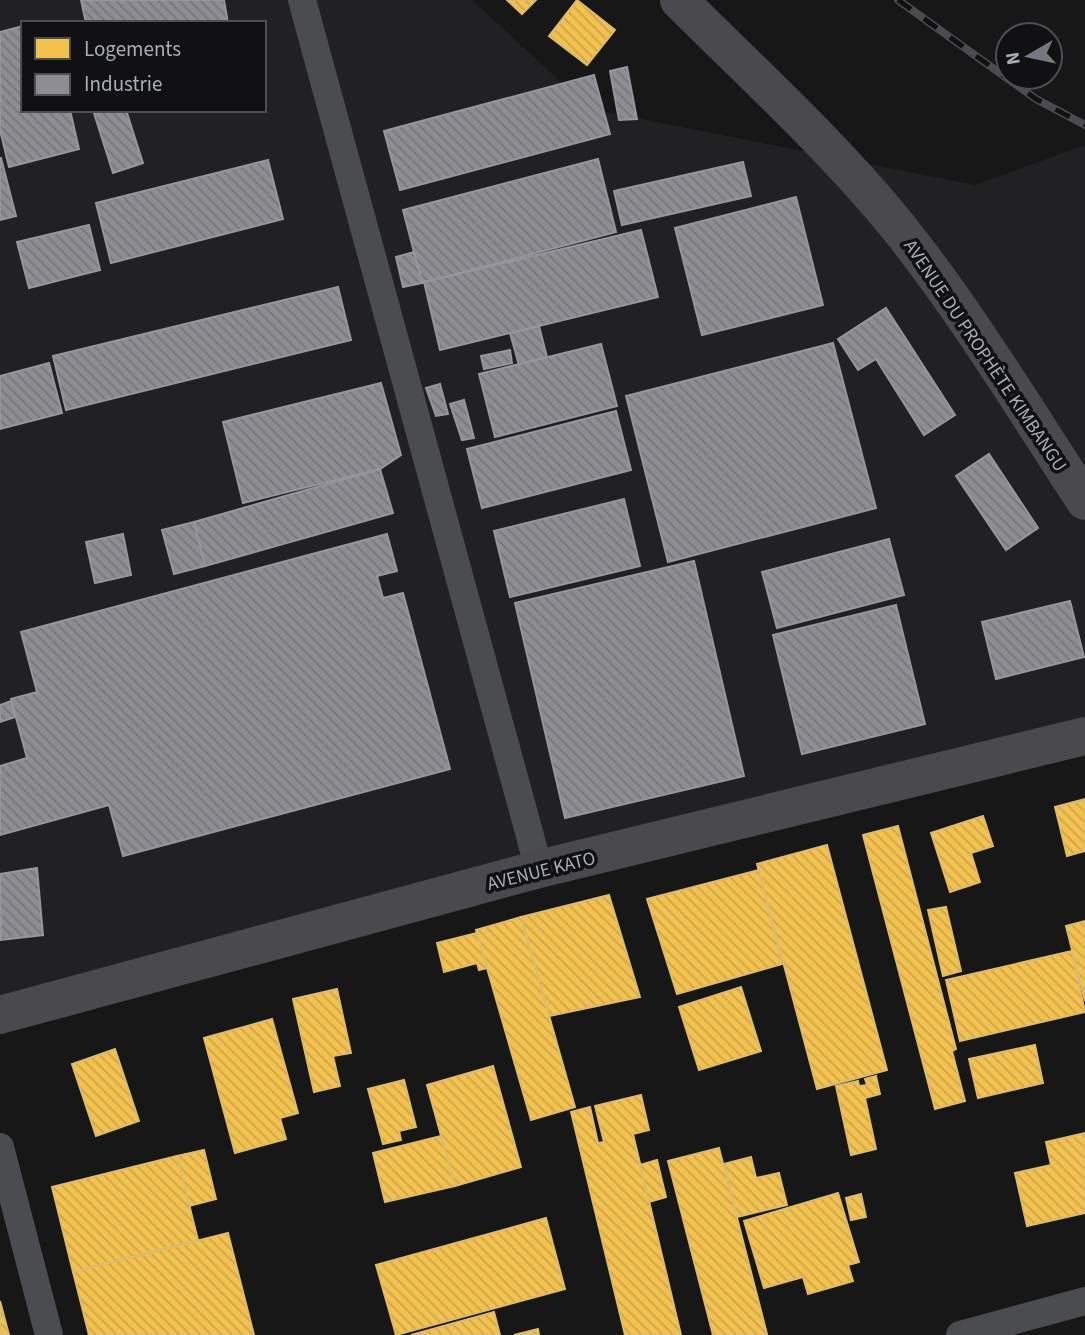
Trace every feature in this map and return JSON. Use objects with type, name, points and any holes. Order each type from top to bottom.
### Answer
[{"type":"street","points":[[302,0],[539,869]]},
{"type":"street","name":"AVENUE DU PROPHÈTE KIMBANGU","points":[[679,0],[850,171],[902,233],[947,292],[1085,500]]},
{"type":"street","name":"AVENUE KATO","points":[[0,1015],[539,869],[1085,736]]},
{"type":"street","points":[[0,1147],[49,1335]]},
{"type":"street","points":[[960,1335],[1085,1301]]},
{"type":"shaded area","points":[[0,0],[472,0],[590,109],[975,185],[1085,145],[1085,734],[0,1005]]},
{"type":"building: Logements","points":[[507,0],[536,0],[522,14]]},
{"type":"building: Logements","points":[[577,0],[615,30],[587,65],[549,36]]},
{"type":"building: Logements","points":[[1085,799],[1085,851],[1067,856],[1055,807]]},
{"type":"building: Logements","points":[[983,816],[993,846],[971,853],[980,882],[950,892],[931,833]]},
{"type":"building: Logements","points":[[898,826],[956,1049],[952,1051],[965,1101],[935,1109],[863,835]]},
{"type":"building: Logements","points":[[827,845],[887,1070],[817,1089],[757,864]]},
{"type":"building: Logements","points":[[759,870],[782,964],[677,994],[647,899]]},
{"type":"building: Logements","points":[[609,895],[640,997],[549,1016],[521,917]]},
{"type":"building: Logements","points":[[946,907],[961,971],[943,976],[928,910]]},
{"type":"building: Logements","points":[[521,917],[575,1107],[531,1120],[476,930]]},
{"type":"building: Logements","points":[[1085,921],[1085,1001],[1066,926]]},
{"type":"building: Logements","points":[[477,933],[487,968],[479,970],[477,963],[444,972],[437,943]]},
{"type":"building: Logements","points":[[1072,951],[1085,1012],[960,1041],[946,980]]},
{"type":"building: Logements","points":[[741,987],[761,1051],[699,1070],[679,1007]]},
{"type":"building: Logements","points":[[337,989],[351,1053],[333,1056],[340,1086],[314,1092],[293,999]]},
{"type":"building: Logements","points":[[272,1019],[298,1113],[280,1118],[286,1139],[235,1153],[204,1038]]},
{"type":"building: Logements","points":[[1035,1045],[1043,1083],[978,1098],[969,1059]]},
{"type":"building: Logements","points":[[115,1049],[139,1121],[96,1136],[72,1064]]},
{"type":"building: Logements","points":[[493,1066],[521,1167],[455,1186],[427,1085]]},
{"type":"building: Logements","points":[[876,1076],[880,1094],[865,1098],[876,1149],[851,1155],[836,1086],[858,1081],[859,1086],[867,1085],[865,1079]]},
{"type":"building: Logements","points":[[404,1080],[416,1127],[399,1131],[401,1140],[383,1144],[368,1089]]},
{"type":"building: Logements","points":[[641,1095],[649,1130],[633,1134],[681,1335],[625,1335],[571,1112],[590,1107],[598,1143],[604,1142],[595,1106]]},
{"type":"building: Logements","points":[[1085,1133],[1085,1213],[1027,1226],[1015,1173],[1051,1165],[1046,1142]]},
{"type":"building: Logements","points":[[441,1136],[455,1186],[385,1202],[373,1153]]},
{"type":"building: Logements","points":[[719,1148],[767,1334],[764,1335],[713,1335],[668,1161]]},
{"type":"building: Logements","points":[[204,1150],[216,1199],[189,1206],[177,1156]]},
{"type":"building: Logements","points":[[177,1156],[198,1240],[73,1272],[52,1187]]},
{"type":"building: Logements","points":[[751,1157],[756,1178],[779,1173],[787,1205],[737,1217],[724,1164]]},
{"type":"building: Logements","points":[[657,1160],[666,1197],[649,1202],[640,1165]]},
{"type":"building: Logements","points":[[838,1193],[859,1262],[848,1265],[853,1281],[808,1294],[803,1277],[764,1288],[744,1221]]},
{"type":"building: Logements","points":[[861,1194],[866,1217],[851,1220],[846,1198]]},
{"type":"building: Logements","points":[[546,1218],[565,1289],[396,1335],[376,1265]]},
{"type":"building: Logements","points":[[228,1233],[254,1335],[89,1335],[73,1272]]},
{"type":"building: Logements","points":[[0,1301],[9,1335],[0,1335]]},
{"type":"building: Logements","points":[[494,1312],[500,1335],[411,1335]]},
{"type":"building: Logements","points":[[538,1329],[539,1335],[514,1335]]},
{"type":"building: Industrie","points":[[81,0],[224,0],[228,21],[86,21]]},
{"type":"building: Industrie","points":[[21,27],[21,112],[70,112],[79,149],[9,167],[0,130],[0,32]]},
{"type":"building: Industrie","points":[[627,67],[637,119],[619,120],[610,71]]},
{"type":"building: Industrie","points":[[594,75],[610,134],[400,190],[384,131]]},
{"type":"building: Industrie","points":[[94,112],[127,112],[143,163],[113,173]]},
{"type":"building: Industrie","points":[[0,158],[16,216],[0,220]]},
{"type":"building: Industrie","points":[[598,159],[616,232],[422,283],[403,210]]},
{"type":"building: Industrie","points":[[268,160],[283,219],[111,263],[96,203]]},
{"type":"building: Industrie","points":[[743,162],[751,196],[622,225],[614,191]]},
{"type":"building: Industrie","points":[[796,197],[823,305],[702,335],[675,228]]},
{"type":"building: Industrie","points":[[89,225],[100,270],[29,288],[17,242]]},
{"type":"building: Industrie","points":[[641,230],[658,297],[440,350],[424,282]]},
{"type":"building: Industrie","points":[[414,252],[422,283],[403,287],[396,257]]},
{"type":"building: Industrie","points":[[338,287],[351,340],[66,410],[53,356]]},
{"type":"building: Industrie","points":[[886,308],[955,415],[924,435],[876,359],[858,370],[838,339]]},
{"type":"building: Industrie","points":[[539,326],[547,357],[519,365],[510,333]]},
{"type":"building: Industrie","points":[[833,343],[876,508],[668,562],[626,396]]},
{"type":"building: Industrie","points":[[601,344],[617,406],[495,437],[479,374]]},
{"type":"building: Industrie","points":[[510,350],[512,363],[484,369],[481,356]]},
{"type":"building: Industrie","points":[[49,363],[62,413],[0,429],[0,376]]},
{"type":"building: Industrie","points":[[381,383],[401,455],[380,469],[243,503],[223,422]]},
{"type":"building: Industrie","points":[[440,384],[448,414],[436,416],[426,388]]},
{"type":"building: Industrie","points":[[464,400],[474,438],[462,440],[450,404]]},
{"type":"building: Industrie","points":[[616,411],[631,470],[482,508],[467,449]]},
{"type":"building: Industrie","points":[[989,454],[1038,528],[1006,550],[956,476]]},
{"type":"building: Industrie","points":[[380,469],[393,513],[205,566],[194,522]]},
{"type":"building: Industrie","points":[[624,499],[640,566],[510,597],[494,531]]},
{"type":"building: Industrie","points":[[194,522],[205,566],[174,574],[162,530]]},
{"type":"building: Industrie","points":[[123,534],[131,575],[95,583],[86,542]]},
{"type":"building: Industrie","points":[[387,534],[397,571],[377,576],[383,598],[403,593],[450,769],[123,856],[109,805],[0,835],[0,766],[27,758],[11,699],[37,692],[21,632]]},
{"type":"building: Industrie","points":[[889,539],[904,595],[777,628],[762,572]]},
{"type":"building: Industrie","points":[[694,561],[744,776],[565,818],[515,603]]},
{"type":"building: Industrie","points":[[1070,601],[1084,657],[996,679],[982,622]]},
{"type":"building: Industrie","points":[[896,605],[925,724],[802,754],[773,635]]},
{"type":"building: Industrie","points":[[11,701],[15,717],[0,722],[0,705]]},
{"type":"building: Industrie","points":[[37,868],[43,935],[1,940],[0,874]]},
{"type":"railway","points":[[898,0],[1036,99],[1085,125]]}]
